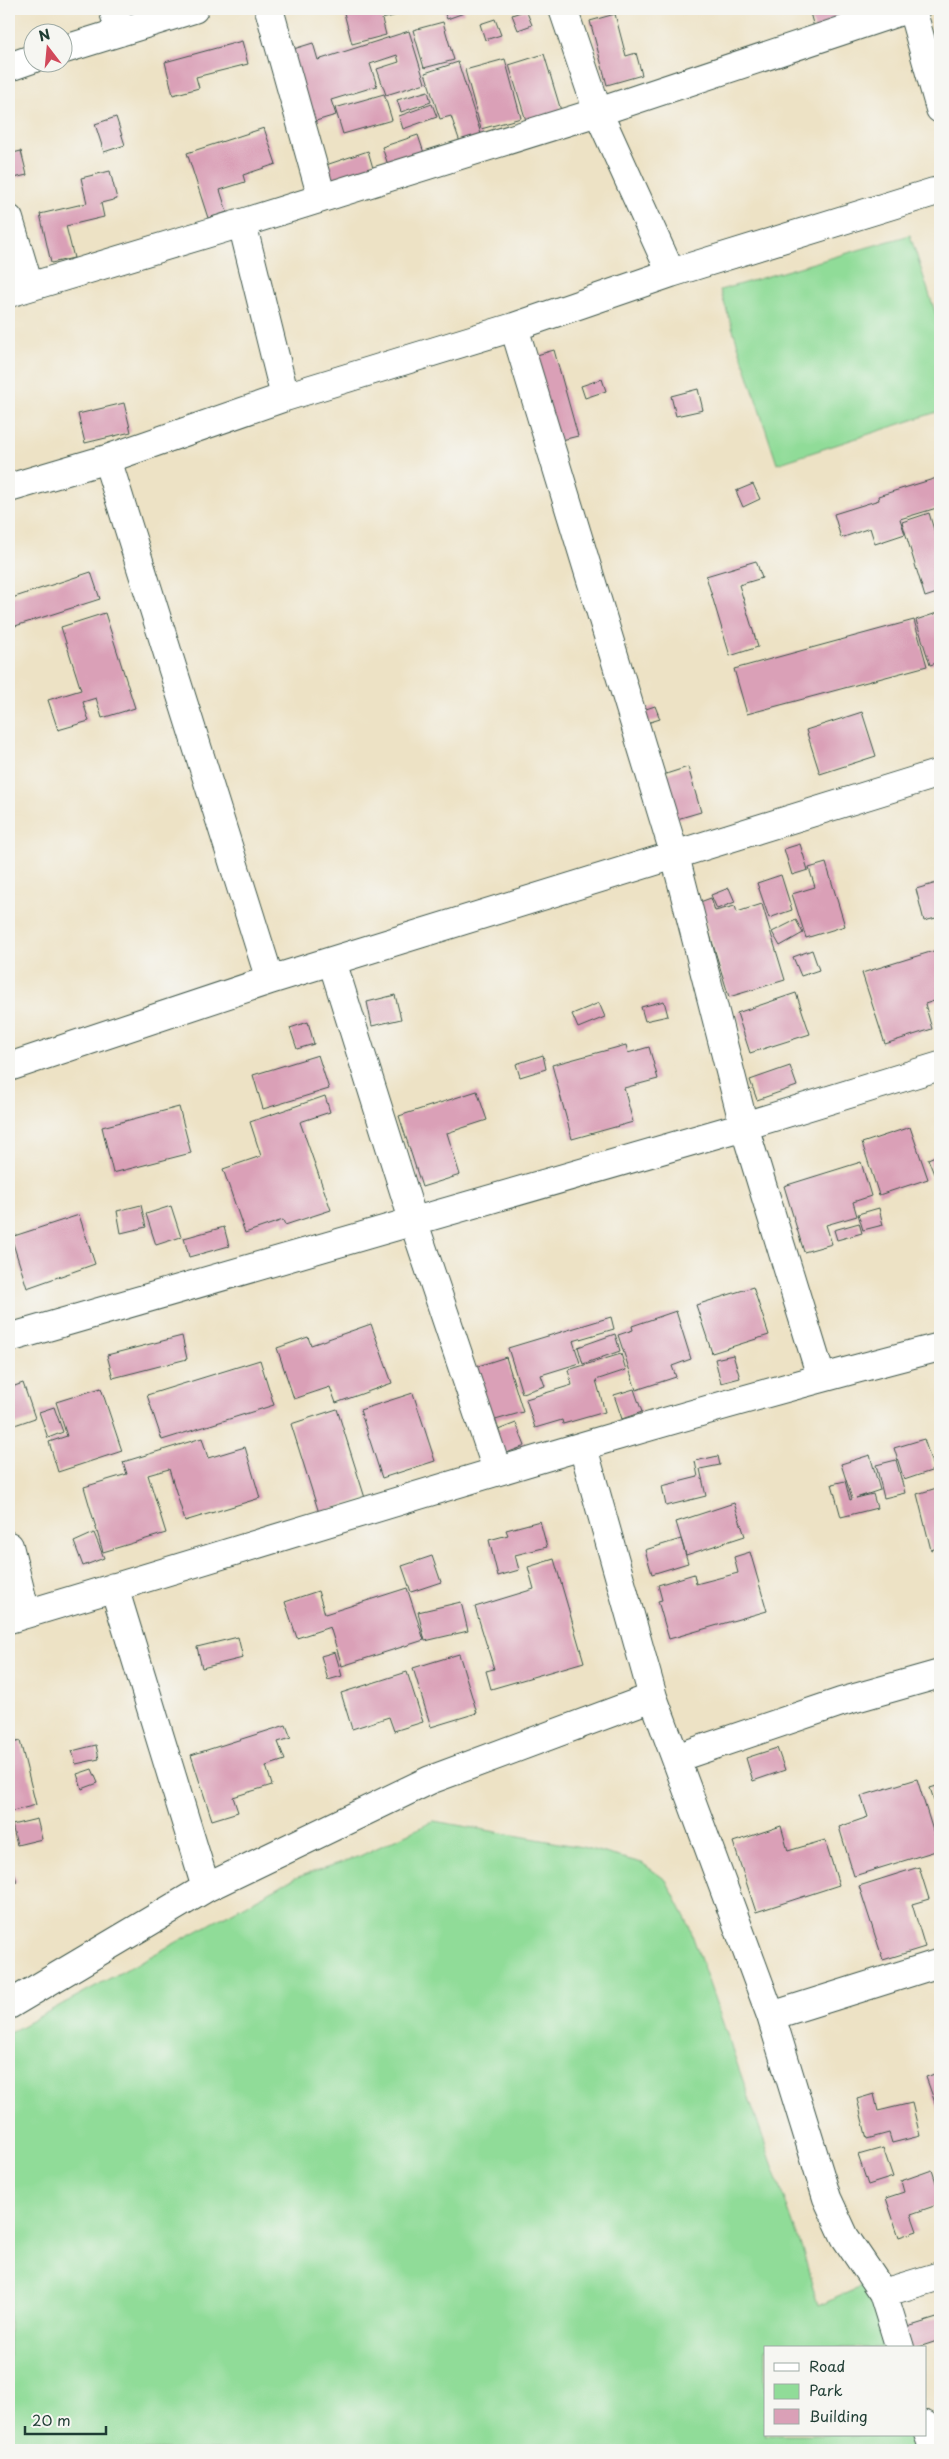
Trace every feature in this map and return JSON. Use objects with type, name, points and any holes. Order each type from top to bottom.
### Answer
[{"type":"street","points":[[72,45],[117,20],[194,9]]},
{"type":"street","points":[[269,9],[322,198]]},
{"type":"street","points":[[563,9],[598,112],[670,273]]},
{"type":"street","points":[[9,219],[19,290],[242,224],[598,112],[907,9]]},
{"type":"street","points":[[912,9],[940,109]]},
{"type":"street","points":[[9,67],[22,62]]},
{"type":"street","points":[[9,488],[107,459],[286,397],[514,327],[670,273],[938,193]]},
{"type":"street","points":[[242,224],[286,397]]},
{"type":"street","points":[[514,327],[675,856],[744,1126],[821,1377]]},
{"type":"street","points":[[107,459],[270,980]]},
{"type":"street","points":[[9,1067],[270,980],[940,773]]},
{"type":"street","points":[[332,961],[413,1220],[497,1470]]},
{"type":"street","points":[[9,1338],[744,1126],[940,1066]]},
{"type":"street","points":[[9,1546],[17,1616],[497,1470],[583,1447],[821,1377],[940,1347]]},
{"type":"street","points":[[583,1447],[653,1697],[771,2016],[826,2198],[845,2238],[883,2293],[899,2346]]},
{"type":"street","points":[[114,1587],[206,1888]]},
{"type":"street","points":[[676,1758],[841,1702],[940,1674]]},
{"type":"street","points":[[9,2005],[206,1888],[430,1780],[653,1697]]},
{"type":"street","points":[[771,2016],[940,1963]]},
{"type":"street","points":[[883,2293],[940,2276]]},
{"type":"street","points":[[926,2428],[934,2450]]},
{"type":"green space","points":[[910,235],[940,327],[940,411],[777,464],[720,290]]},
{"type":"green space","points":[[434,1821],[582,1847],[642,1863],[666,1880],[688,1923],[804,2255],[818,2305],[867,2283],[886,2346],[764,2346],[764,2436],[915,2436],[920,2450],[9,2450],[9,2033],[295,1878],[360,1856]]},
{"type":"building","points":[[343,9],[419,9],[382,19],[386,35],[352,44]]},
{"type":"building","points":[[443,9],[463,9],[464,13],[447,19]]},
{"type":"building","points":[[809,9],[838,9],[843,28],[816,35]]},
{"type":"building","points":[[526,10],[532,25],[518,30],[512,15]]},
{"type":"building","points":[[615,14],[626,56],[636,53],[642,75],[607,85],[590,21]]},
{"type":"building","points":[[495,19],[501,35],[485,40],[480,24]]},
{"type":"building","points":[[443,22],[454,60],[424,68],[413,30]]},
{"type":"building","points":[[409,31],[425,83],[386,95],[377,69],[399,62],[397,55],[370,64],[377,86],[331,100],[336,115],[309,123],[287,51],[313,43],[318,60]]},
{"type":"building","points":[[242,41],[248,64],[196,77],[199,88],[173,95],[165,62]]},
{"type":"building","points":[[544,54],[562,114],[527,124],[509,65]]},
{"type":"building","points":[[505,59],[521,118],[481,129],[465,70]]},
{"type":"building","points":[[458,62],[482,137],[461,145],[451,116],[440,119],[425,73]]},
{"type":"building","points":[[428,91],[431,102],[401,112],[397,100]]},
{"type":"building","points":[[384,94],[392,120],[343,134],[335,108]]},
{"type":"building","points":[[432,104],[437,117],[403,129],[399,116]]},
{"type":"building","points":[[116,117],[125,145],[104,152],[95,124]]},
{"type":"building","points":[[264,128],[276,164],[243,175],[245,182],[220,190],[227,212],[208,218],[187,153]]},
{"type":"building","points":[[418,135],[424,153],[388,165],[382,147]]},
{"type":"building","points":[[21,151],[27,175],[14,178],[9,154]]},
{"type":"building","points":[[368,151],[373,168],[328,182],[323,166]]},
{"type":"building","points":[[110,171],[117,199],[101,203],[104,217],[66,226],[74,258],[51,263],[40,214],[87,203],[81,178]]},
{"type":"building","points":[[554,350],[578,436],[554,442],[530,357]]},
{"type":"building","points":[[602,379],[606,391],[585,398],[581,386]]},
{"type":"building","points":[[698,389],[703,410],[676,416],[671,396]]},
{"type":"building","points":[[124,403],[131,432],[85,443],[78,414]]},
{"type":"building","points":[[940,477],[940,507],[900,519],[905,534],[875,544],[870,528],[841,538],[834,514],[879,500],[878,496]]},
{"type":"building","points":[[753,484],[760,499],[743,507],[736,491]]},
{"type":"building","points":[[929,513],[940,550],[940,592],[925,597],[902,522]]},
{"type":"building","points":[[756,561],[762,578],[739,585],[758,647],[730,656],[706,576]]},
{"type":"building","points":[[91,572],[100,599],[9,628],[9,589],[12,598]]},
{"type":"building","points":[[940,612],[940,662],[930,665],[916,620]]},
{"type":"building","points":[[105,613],[135,708],[102,718],[96,698],[83,702],[89,721],[58,730],[48,700],[81,690],[61,627]]},
{"type":"building","points":[[914,620],[927,666],[747,714],[734,669]]},
{"type":"building","points":[[655,706],[660,719],[644,724],[640,711]]},
{"type":"building","points":[[862,712],[876,756],[820,774],[806,730]]},
{"type":"building","points":[[688,767],[701,812],[660,824],[647,780]]},
{"type":"building","points":[[800,844],[808,870],[792,875],[784,849]]},
{"type":"building","points":[[826,863],[845,926],[806,938],[792,894],[815,887],[809,868]]},
{"type":"building","points":[[781,875],[792,910],[769,918],[757,883]]},
{"type":"building","points":[[940,882],[940,917],[924,921],[916,889]]},
{"type":"building","points":[[729,888],[735,902],[717,909],[711,895]]},
{"type":"building","points":[[711,898],[715,911],[735,906],[737,912],[762,904],[785,980],[729,997],[700,902]]},
{"type":"building","points":[[796,920],[803,933],[780,946],[772,932]]},
{"type":"building","points":[[940,949],[940,999],[925,1004],[932,1029],[885,1044],[862,973]]},
{"type":"building","points":[[812,950],[819,970],[801,976],[793,957]]},
{"type":"building","points":[[796,993],[810,1034],[750,1053],[737,1013]]},
{"type":"building","points":[[395,995],[401,1019],[372,1026],[367,1002]]},
{"type":"building","points":[[664,1001],[668,1016],[645,1021],[641,1007]]},
{"type":"building","points":[[599,1003],[605,1017],[578,1028],[572,1014]]},
{"type":"building","points":[[308,1022],[314,1044],[297,1049],[290,1028]]},
{"type":"building","points":[[626,1045],[628,1053],[649,1047],[658,1079],[624,1088],[633,1122],[572,1139],[552,1065]]},
{"type":"building","points":[[318,1055],[329,1089],[263,1109],[253,1075]]},
{"type":"building","points":[[543,1055],[546,1069],[520,1077],[516,1064]]},
{"type":"building","points":[[790,1066],[797,1086],[757,1100],[750,1080]]},
{"type":"building","points":[[477,1091],[487,1120],[447,1133],[460,1175],[422,1187],[399,1116]]},
{"type":"building","points":[[325,1096],[330,1112],[300,1122],[331,1210],[285,1225],[283,1220],[245,1233],[223,1169],[261,1156],[250,1122]]},
{"type":"building","points":[[179,1107],[191,1153],[113,1173],[102,1127]]},
{"type":"building","points":[[910,1127],[928,1179],[879,1195],[862,1143]]},
{"type":"building","points":[[940,1154],[940,1172],[934,1174],[928,1159]]},
{"type":"building","points":[[861,1162],[871,1196],[853,1202],[857,1216],[826,1225],[832,1244],[804,1252],[784,1186]]},
{"type":"building","points":[[141,1205],[146,1227],[121,1233],[117,1211]]},
{"type":"building","points":[[171,1206],[181,1237],[156,1245],[146,1214]]},
{"type":"building","points":[[879,1208],[883,1225],[863,1230],[858,1214]]},
{"type":"building","points":[[79,1215],[95,1264],[27,1288],[11,1237]]},
{"type":"building","points":[[859,1223],[862,1233],[837,1240],[834,1230]]},
{"type":"building","points":[[224,1227],[229,1246],[189,1257],[184,1238]]},
{"type":"building","points":[[753,1287],[769,1335],[712,1353],[696,1305]]},
{"type":"building","points":[[676,1311],[691,1359],[672,1366],[676,1377],[636,1390],[618,1335],[633,1330],[632,1326]]},
{"type":"building","points":[[611,1317],[614,1329],[573,1341],[580,1363],[541,1375],[545,1386],[522,1393],[508,1348]]},
{"type":"building","points":[[371,1324],[392,1383],[336,1403],[330,1387],[294,1399],[277,1348],[308,1337],[311,1345]]},
{"type":"building","points":[[615,1334],[620,1351],[583,1364],[578,1347]]},
{"type":"building","points":[[182,1336],[187,1359],[113,1378],[107,1355]]},
{"type":"building","points":[[621,1354],[626,1370],[596,1380],[605,1412],[563,1424],[562,1420],[535,1428],[526,1399],[572,1385],[568,1370]]},
{"type":"building","points":[[733,1355],[740,1378],[721,1383],[715,1359]]},
{"type":"building","points":[[506,1357],[523,1412],[492,1421],[475,1367]]},
{"type":"building","points":[[260,1360],[274,1405],[162,1440],[147,1395]]},
{"type":"building","points":[[23,1383],[35,1418],[9,1427],[9,1388]]},
{"type":"building","points":[[101,1388],[122,1451],[58,1472],[49,1442],[67,1436],[56,1402]]},
{"type":"building","points":[[634,1389],[642,1412],[622,1419],[614,1395]]},
{"type":"building","points":[[413,1393],[435,1461],[382,1478],[360,1410]]},
{"type":"building","points":[[54,1407],[63,1432],[48,1438],[39,1412]]},
{"type":"building","points":[[337,1409],[365,1498],[319,1513],[291,1424]]},
{"type":"building","points":[[516,1423],[525,1446],[501,1455],[493,1432]]},
{"type":"building","points":[[202,1438],[208,1458],[245,1447],[260,1498],[185,1521],[169,1469],[148,1475],[166,1533],[103,1552],[84,1487],[127,1474],[123,1462]]},
{"type":"building","points":[[924,1439],[934,1470],[904,1480],[894,1448]]},
{"type":"building","points":[[870,1455],[880,1490],[856,1498],[873,1494],[877,1508],[841,1517],[832,1484],[845,1481],[850,1500],[852,1499],[841,1464]]},
{"type":"building","points":[[718,1456],[720,1465],[700,1469],[706,1496],[666,1506],[662,1486],[698,1477],[695,1461]]},
{"type":"building","points":[[896,1460],[905,1493],[884,1498],[876,1465]]},
{"type":"building","points":[[940,1487],[940,1547],[931,1550],[917,1494]]},
{"type":"building","points":[[734,1503],[745,1536],[686,1555],[676,1522]]},
{"type":"building","points":[[540,1521],[547,1547],[515,1555],[519,1570],[498,1576],[489,1540],[508,1535],[506,1530]]},
{"type":"building","points":[[94,1533],[104,1558],[83,1566],[74,1542]]},
{"type":"building","points":[[681,1539],[688,1563],[652,1574],[645,1550]]},
{"type":"building","points":[[750,1552],[767,1611],[669,1639],[658,1601],[662,1600],[658,1585],[694,1574],[696,1584],[738,1573],[734,1557]]},
{"type":"building","points":[[940,1553],[940,1568],[936,1554]]},
{"type":"building","points":[[432,1556],[441,1582],[411,1592],[402,1566]]},
{"type":"building","points":[[554,1559],[584,1662],[491,1689],[486,1671],[494,1669],[475,1607],[534,1589],[528,1567]]},
{"type":"building","points":[[407,1588],[424,1640],[342,1666],[330,1627],[297,1638],[285,1602],[318,1591],[325,1614]]},
{"type":"building","points":[[461,1602],[468,1631],[425,1641],[418,1612]]},
{"type":"building","points":[[238,1637],[243,1658],[202,1668],[197,1647]]},
{"type":"building","points":[[335,1652],[342,1676],[328,1680],[321,1656]]},
{"type":"building","points":[[459,1654],[477,1713],[431,1727],[413,1668]]},
{"type":"building","points":[[407,1672],[423,1722],[394,1731],[389,1717],[352,1729],[341,1693]]},
{"type":"building","points":[[9,1715],[16,1739],[9,1741]]},
{"type":"building","points":[[286,1725],[291,1738],[278,1742],[285,1760],[266,1766],[272,1785],[233,1797],[238,1812],[212,1820],[191,1755]]},
{"type":"building","points":[[20,1741],[36,1805],[9,1812],[9,1744]]},
{"type":"building","points":[[96,1745],[99,1759],[76,1764],[72,1751]]},
{"type":"building","points":[[777,1748],[785,1770],[753,1781],[746,1758]]},
{"type":"building","points":[[92,1769],[98,1783],[82,1789],[77,1774]]},
{"type":"building","points":[[917,1779],[939,1850],[854,1876],[839,1827],[868,1817],[861,1796]]},
{"type":"building","points":[[940,1785],[940,1818],[930,1788]]},
{"type":"building","points":[[37,1819],[42,1839],[17,1845],[12,1825]]},
{"type":"building","points":[[781,1826],[788,1851],[825,1840],[839,1885],[756,1912],[733,1842]]},
{"type":"building","points":[[12,1867],[17,1882],[9,1885],[9,1868]]},
{"type":"building","points":[[919,1867],[929,1899],[912,1904],[925,1947],[883,1960],[859,1886]]},
{"type":"building","points":[[940,2072],[940,2117],[926,2077]]},
{"type":"building","points":[[874,2094],[878,2111],[912,2103],[920,2136],[892,2143],[889,2133],[867,2139],[857,2099]]},
{"type":"building","points":[[883,2148],[893,2177],[868,2185],[858,2155]]},
{"type":"building","points":[[932,2170],[940,2195],[940,2204],[911,2214],[917,2231],[899,2237],[886,2198],[904,2192],[901,2181]]},
{"type":"building","points":[[940,2317],[940,2340],[922,2346],[903,2346],[898,2330]]}]
